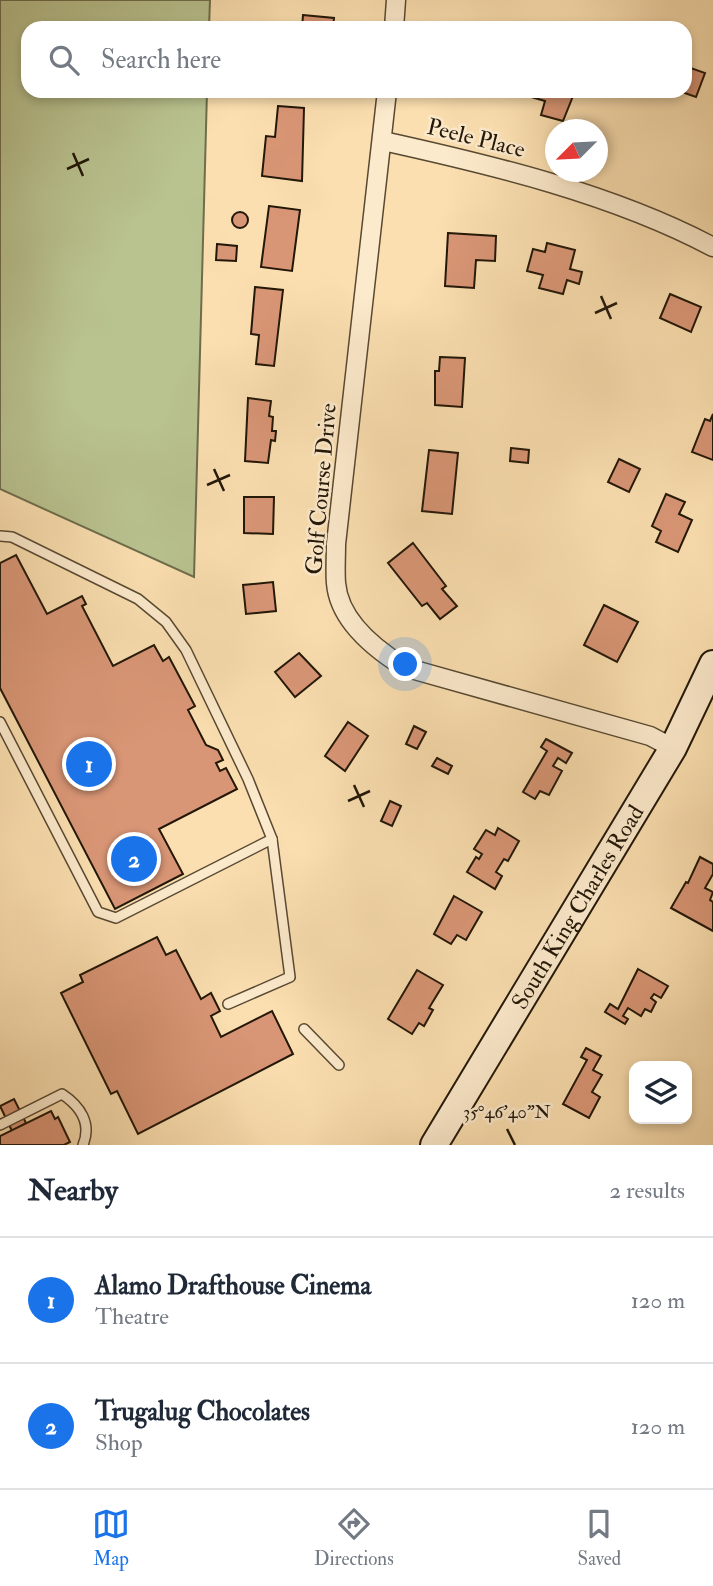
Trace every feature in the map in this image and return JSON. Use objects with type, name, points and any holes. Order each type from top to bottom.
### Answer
[{"type":"street","points":[[394,21],[396,0]]},
{"type":"street","name":"Golf Course Drive","points":[[386,98],[336,544],[336,586],[354,628],[379,651],[404,667],[650,736],[673,748]]},
{"type":"street","name":"Peele Place","points":[[383,141],[478,162],[568,188],[713,247]]},
{"type":"street","name":"South King Charles Road","points":[[434,1145],[673,748],[713,664]]},
{"type":"lane","points":[[0,536],[12,537],[138,599],[166,622],[186,650],[248,779],[272,839],[290,977],[228,1004]]},
{"type":"lane","points":[[0,722],[98,912],[116,918],[272,839]]},
{"type":"lane","points":[[304,1029],[339,1065]]},
{"type":"lane","points":[[0,1125],[62,1094],[84,1115],[87,1135],[83,1145]]},
{"type":"green space","points":[[0,0],[210,0],[209,21],[21,21],[21,98],[207,98],[194,577],[0,489]]},
{"type":"building","points":[[303,15],[334,18],[334,21],[303,21]]},
{"type":"building","points":[[692,68],[705,73],[696,97],[692,96]]},
{"type":"building","points":[[535,98],[572,98],[564,119],[541,115],[545,101]]},
{"type":"building","points":[[278,106],[304,108],[302,181],[262,176],[266,136],[275,137]]},
{"type":"building","points":[[269,206],[300,210],[292,271],[261,267]]},
{"type":"building","points":[[237,212],[243,212],[248,220],[246,226],[237,228],[232,223],[232,217]]},
{"type":"building","points":[[448,233],[496,236],[495,261],[476,260],[474,288],[445,286]]},
{"type":"building","points":[[547,243],[575,250],[570,269],[582,272],[579,284],[567,280],[563,294],[539,288],[543,275],[527,271],[533,249],[545,252]]},
{"type":"building","points":[[217,244],[237,246],[236,261],[216,260]]},
{"type":"building","points":[[255,287],[283,290],[274,366],[256,364],[259,335],[251,334]]},
{"type":"building","points":[[670,294],[701,307],[691,332],[660,318]]},
{"type":"building","points":[[440,357],[465,358],[462,407],[435,405],[435,371],[439,371]]},
{"type":"building","points":[[248,398],[271,401],[269,416],[273,417],[272,431],[276,431],[275,441],[271,440],[268,463],[245,461]]},
{"type":"building","points":[[713,414],[713,460],[692,452],[705,419],[710,421]]},
{"type":"building","points":[[511,448],[529,450],[528,463],[510,461]]},
{"type":"building","points":[[429,450],[458,453],[452,514],[422,511]]},
{"type":"building","points":[[619,459],[640,469],[629,492],[608,482]]},
{"type":"building","points":[[666,494],[685,502],[679,514],[692,520],[678,552],[656,542],[661,531],[652,526]]},
{"type":"building","points":[[244,497],[274,497],[273,534],[244,533]]},
{"type":"building","points":[[413,543],[446,586],[442,589],[457,606],[440,619],[427,603],[422,606],[388,563]]},
{"type":"building","points":[[16,555],[47,614],[82,596],[86,604],[82,606],[113,666],[154,645],[163,661],[169,657],[195,706],[188,710],[206,745],[218,750],[223,760],[216,763],[220,771],[226,768],[237,789],[159,829],[183,874],[115,909],[0,688],[0,563]]},
{"type":"building","points":[[273,582],[276,611],[246,614],[243,585]]},
{"type":"building","points":[[604,605],[638,622],[617,662],[584,645]]},
{"type":"building","points":[[299,653],[321,676],[295,697],[275,672]]},
{"type":"building","points":[[348,722],[368,736],[345,771],[325,756]]},
{"type":"building","points":[[414,726],[426,732],[417,749],[406,744]]},
{"type":"building","points":[[546,739],[572,753],[566,763],[558,758],[553,766],[562,771],[549,795],[540,791],[535,799],[523,792],[547,751],[541,747]]},
{"type":"building","points":[[437,758],[452,766],[448,774],[432,766]]},
{"type":"building","points":[[390,801],[401,806],[392,826],[381,821]]},
{"type":"building","points":[[498,828],[519,841],[508,861],[504,859],[496,872],[502,876],[495,889],[467,872],[476,857],[479,859],[482,854],[474,849],[486,830],[495,835]]},
{"type":"building","points":[[700,857],[713,864],[713,874],[705,888],[713,892],[710,900],[713,902],[713,931],[671,908],[686,882],[688,883]]},
{"type":"building","points":[[454,896],[482,912],[466,940],[457,935],[451,944],[434,934]]},
{"type":"building","points":[[157,937],[166,955],[176,950],[201,999],[211,993],[220,1011],[211,1016],[221,1037],[272,1011],[293,1054],[138,1134],[117,1091],[111,1094],[61,993],[83,982],[80,975]]},
{"type":"building","points":[[638,969],[668,986],[661,998],[654,994],[651,998],[656,1002],[651,1012],[645,1009],[641,1016],[628,1008],[623,1016],[628,1019],[625,1024],[605,1012],[610,1004],[618,1009]]},
{"type":"building","points":[[417,970],[443,985],[429,1008],[433,1010],[424,1026],[419,1023],[412,1034],[388,1019]]},
{"type":"building","points":[[586,1048],[601,1056],[593,1070],[602,1075],[592,1092],[600,1097],[589,1118],[563,1104],[587,1060],[581,1057]]},
{"type":"building","points":[[14,1099],[26,1123],[12,1131],[0,1106]]},
{"type":"building","points":[[51,1111],[55,1119],[58,1117],[70,1142],[64,1145],[0,1145],[0,1136]]},
{"type":"place","name":"Alamo Drafthouse Cinema","points":[[89,764]]},
{"type":"place","name":"Trugalug Chocolates","points":[[134,859]]}]
